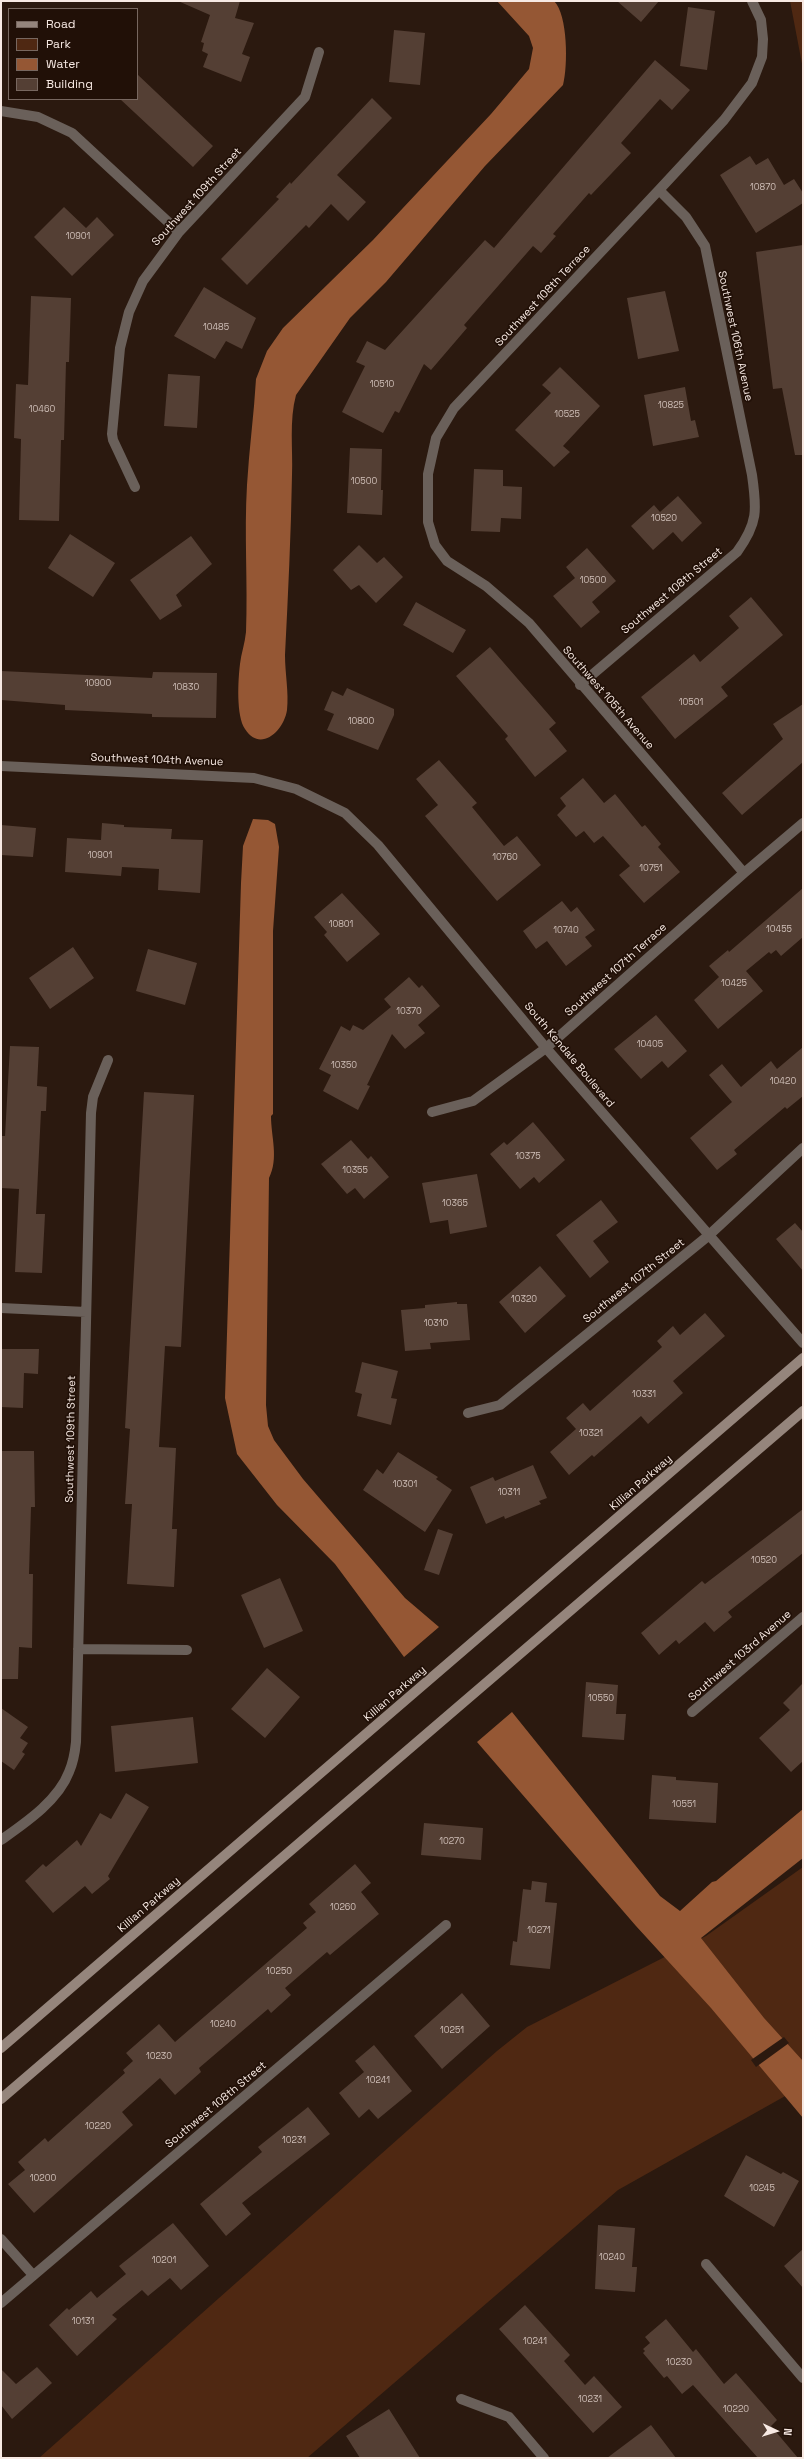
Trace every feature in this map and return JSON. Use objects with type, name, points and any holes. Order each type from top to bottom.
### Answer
[{"type":"main road","name":"Killian Parkway","points":[[1,2048],[803,1358]]},
{"type":"main road","points":[[1,2099],[803,1411]]},
{"type":"street","name":"Southwest 108th Terrace","points":[[441,554],[430,534],[427,495],[431,455],[444,422],[460,400],[724,120],[752,83],[762,57],[763,39],[761,20],[752,1]]},
{"type":"street","name":"Southwest 109th Street","points":[[135,487],[113,440],[112,434],[120,348],[128,312],[136,294],[150,270],[179,232],[305,97],[319,52]]},
{"type":"street","points":[[1,112],[38,117],[72,133],[179,232]]},
{"type":"street","name":"Southwest 106th Avenue","points":[[659,190],[686,216],[705,246],[756,502]]},
{"type":"street","name":"Southwest 108th Street","points":[[580,684],[737,552],[753,527],[756,502]]},
{"type":"street","name":"Southwest 105th Avenue","points":[[441,554],[455,567],[506,602],[528,623],[744,873]]},
{"type":"street","name":"Southwest 104th Avenue","points":[[1,766],[240,776],[283,785],[309,794]]},
{"type":"street","name":"South Kendale Boulevard","points":[[309,794],[345,813],[368,834],[546,1048],[708,1236],[803,1343]]},
{"type":"street","name":"Southwest 107th Terrace","points":[[432,1112],[473,1101],[546,1048],[744,873],[803,823]]},
{"type":"street","name":"Southwest 109th Street","points":[[1,1840],[38,1810],[61,1787],[73,1761],[77,1733],[92,1105],[108,1060]]},
{"type":"street","name":"Southwest 107th Street","points":[[468,1413],[500,1405],[708,1236],[803,1148]]},
{"type":"street","points":[[1,1308],[86,1312]]},
{"type":"street","name":"Southwest 103rd Avenue","points":[[692,1712],[803,1617]]},
{"type":"street","points":[[78,1649],[187,1650]]},
{"type":"street","name":"Southwest 108th Street","points":[[1,2303],[446,1925]]},
{"type":"street","points":[[1,2239],[33,2275]]},
{"type":"street","points":[[706,2264],[803,2378]]},
{"type":"street","points":[[461,2399],[509,2417],[544,2458]]},
{"type":"green space","points":[[790,1],[803,1],[803,69]]},
{"type":"green space","points":[[803,1867],[803,2086],[618,2190],[307,2458],[39,2458],[497,2051],[527,2027],[706,1936]]},
{"type":"water","points":[[497,1],[554,1],[559,8],[562,17],[566,41],[566,66],[563,85],[485,166],[386,282],[350,318],[296,395],[292,425],[291,520],[285,655],[288,696],[287,710],[285,718],[276,732],[264,739],[257,739],[251,736],[242,723],[238,688],[239,671],[246,632],[246,503],[256,379],[267,351],[283,328],[373,240],[491,114],[529,69],[533,48],[529,36]]},
{"type":"water","points":[[253,819],[268,820],[275,824],[279,847],[273,931],[273,1114],[271,1116],[271,1124],[274,1147],[274,1163],[269,1178],[266,1405],[268,1426],[274,1440],[303,1479],[405,1598],[439,1627],[404,1657],[335,1564],[277,1505],[237,1454],[225,1398],[241,883],[243,846]]},
{"type":"water","points":[[512,1712],[660,1896],[680,1911],[712,1882],[716,1881],[803,1809],[803,1858],[701,1938],[764,2018],[803,2061],[803,2118],[711,2008],[636,1926],[477,1742]]},
{"type":"pier","points":[[784,2037],[789,2043],[756,2067],[751,2060]]},
{"type":"building","points":[[178,1],[240,1],[235,18],[254,23],[242,54],[250,57],[241,82],[203,67],[208,54],[202,51],[204,43],[201,42],[210,15]]},
{"type":"building","points":[[617,1],[659,1],[641,22]]},
{"type":"building","points":[[688,7],[715,11],[707,70],[680,66]]},
{"type":"building","points":[[394,30],[425,33],[420,85],[389,82]]},
{"type":"building","points":[[655,60],[690,90],[672,110],[660,99],[621,143],[631,153],[591,195],[589,193],[553,234],[556,236],[541,253],[533,246],[464,325],[467,328],[431,370],[424,364],[399,413],[395,411],[383,433],[342,412],[365,366],[356,362],[367,341],[385,350],[485,240],[494,248]]},
{"type":"building","points":[[138,75],[213,146],[193,167],[121,100],[138,100]]},
{"type":"building","points":[[372,98],[392,118],[337,175],[366,202],[348,221],[331,204],[309,228],[306,225],[247,285],[221,259],[279,199],[276,197],[290,182],[291,184]]},
{"type":"building","points":[[750,156],[756,165],[768,158],[784,185],[794,179],[803,193],[803,203],[756,233],[720,175]]},
{"type":"building","points":[[64,207],[86,228],[97,217],[114,235],[72,276],[34,237]]},
{"type":"building","points":[[803,245],[803,455],[795,455],[782,388],[773,389],[756,252]]},
{"type":"building","points":[[204,287],[256,318],[242,349],[226,341],[215,359],[174,336]]},
{"type":"building","points":[[665,291],[679,351],[638,359],[627,298]]},
{"type":"building","points":[[31,296],[71,298],[69,362],[66,362],[64,440],[61,440],[59,521],[19,520],[21,439],[14,438],[16,384],[28,385]]},
{"type":"building","points":[[560,367],[600,406],[563,446],[570,452],[554,467],[515,430],[551,393],[542,385]]},
{"type":"building","points":[[168,374],[200,376],[197,428],[164,426]]},
{"type":"building","points":[[685,387],[691,421],[695,420],[699,437],[653,446],[644,395]]},
{"type":"building","points":[[350,448],[382,449],[382,515],[347,513]]},
{"type":"building","points":[[474,469],[503,470],[503,486],[522,487],[521,519],[501,518],[500,532],[471,531]]},
{"type":"building","points":[[678,496],[702,523],[682,542],[673,532],[653,550],[631,526],[654,505],[660,512]]},
{"type":"building","points":[[70,534],[115,563],[93,597],[48,568]]},
{"type":"building","points":[[191,536],[212,564],[176,595],[182,606],[160,620],[130,580]]},
{"type":"building","points":[[359,545],[377,563],[384,557],[403,577],[376,603],[359,585],[351,590],[333,570]]},
{"type":"building","points":[[587,548],[616,581],[592,602],[600,612],[581,628],[553,596],[575,578],[566,567]]},
{"type":"building","points":[[751,597],[783,635],[721,687],[728,696],[675,739],[641,697],[694,654],[700,662],[739,628],[729,616]]},
{"type":"building","points":[[416,602],[466,630],[453,653],[403,625]]},
{"type":"building","points":[[490,647],[556,723],[549,729],[567,751],[535,777],[505,739],[508,736],[456,676]]},
{"type":"building","points":[[1,671],[152,678],[153,672],[217,673],[216,718],[152,717],[152,714],[65,710],[65,705],[1,700]]},
{"type":"building","points":[[347,688],[394,709],[394,715],[378,750],[327,730],[334,714],[324,710],[332,691],[343,696]]},
{"type":"building","points":[[803,704],[803,762],[742,815],[722,793],[783,739],[773,724]]},
{"type":"building","points":[[439,760],[477,803],[472,807],[504,846],[517,836],[541,865],[497,901],[425,816],[438,805],[416,779]]},
{"type":"building","points":[[583,778],[604,803],[615,794],[642,827],[645,825],[661,844],[658,847],[680,872],[644,903],[619,875],[630,866],[603,836],[594,843],[584,831],[576,837],[557,815],[566,806],[560,798]]},
{"type":"building","points":[[102,823],[124,825],[124,827],[172,829],[171,839],[203,840],[200,893],[158,890],[159,869],[122,867],[121,876],[65,872],[67,838],[101,840]]},
{"type":"building","points":[[1,825],[36,828],[33,857],[1,855]]},
{"type":"building","points":[[803,888],[803,937],[781,956],[776,950],[771,954],[769,952],[746,971],[763,991],[718,1029],[694,1000],[719,977],[709,966],[728,950],[729,952]]},
{"type":"building","points":[[342,893],[380,934],[347,962],[324,935],[327,932],[314,917]]},
{"type":"building","points":[[562,901],[571,912],[577,907],[595,930],[585,937],[592,946],[566,966],[547,941],[536,949],[523,931]]},
{"type":"building","points":[[73,947],[94,978],[50,1009],[29,978]]},
{"type":"building","points":[[148,949],[197,963],[185,1005],[136,991]]},
{"type":"building","points":[[409,977],[419,988],[422,985],[440,1006],[418,1025],[425,1033],[405,1049],[392,1034],[367,1085],[370,1086],[358,1110],[323,1091],[331,1075],[319,1069],[341,1026],[350,1031],[353,1025],[363,1030],[391,1007],[384,999]]},
{"type":"building","points":[[656,1015],[687,1051],[668,1068],[662,1061],[641,1079],[614,1049]]},
{"type":"building","points":[[10,1046],[39,1047],[37,1086],[47,1087],[46,1111],[41,1111],[36,1214],[45,1214],[42,1273],[15,1272],[19,1189],[1,1188],[2,1136],[5,1136]]},
{"type":"building","points":[[803,1047],[803,1096],[787,1109],[785,1107],[734,1150],[737,1154],[717,1170],[690,1138],[732,1102],[709,1075],[722,1064],[741,1087],[771,1061],[777,1069]]},
{"type":"building","points":[[144,1092],[194,1095],[181,1347],[165,1346],[159,1447],[176,1448],[172,1529],[177,1529],[174,1587],[127,1584],[132,1504],[125,1504],[130,1429],[125,1428]]},
{"type":"building","points":[[533,1122],[565,1160],[539,1183],[534,1177],[520,1189],[490,1154],[504,1142],[507,1145]]},
{"type":"building","points":[[351,1140],[368,1159],[371,1156],[389,1177],[364,1199],[355,1188],[347,1194],[321,1164]]},
{"type":"building","points":[[477,1174],[487,1227],[450,1234],[448,1220],[430,1223],[422,1183]]},
{"type":"building","points":[[601,1200],[618,1222],[593,1241],[609,1262],[590,1278],[556,1235]]},
{"type":"building","points":[[795,1223],[803,1232],[803,1271],[776,1239]]},
{"type":"building","points":[[540,1266],[566,1296],[525,1333],[499,1302]]},
{"type":"building","points":[[457,1302],[457,1304],[467,1304],[470,1340],[430,1343],[431,1349],[405,1351],[401,1310],[425,1308],[425,1305]]},
{"type":"building","points":[[705,1313],[725,1336],[673,1381],[683,1393],[648,1424],[641,1416],[594,1457],[592,1455],[569,1475],[550,1452],[576,1429],[566,1418],[583,1403],[590,1411],[662,1347],[657,1341],[673,1326],[680,1335]]},
{"type":"building","points":[[1,1349],[39,1349],[38,1374],[24,1373],[23,1408],[1,1407]]},
{"type":"building","points":[[362,1362],[398,1371],[391,1398],[397,1399],[391,1425],[357,1416],[362,1394],[355,1392]]},
{"type":"building","points":[[1,1451],[34,1451],[35,1507],[31,1507],[29,1574],[33,1574],[32,1648],[19,1647],[18,1679],[1,1679]]},
{"type":"building","points":[[398,1452],[438,1477],[436,1479],[452,1490],[425,1532],[363,1490],[377,1469],[383,1474]]},
{"type":"building","points":[[533,1465],[547,1498],[539,1501],[541,1504],[505,1519],[504,1516],[486,1524],[470,1487],[493,1477],[495,1481]]},
{"type":"building","points":[[803,1509],[803,1553],[728,1612],[732,1617],[714,1632],[705,1622],[679,1644],[676,1640],[659,1655],[641,1633],[702,1581],[705,1584]]},
{"type":"building","points":[[438,1529],[453,1534],[439,1575],[424,1570]]},
{"type":"building","points":[[280,1578],[303,1631],[264,1648],[241,1595]]},
{"type":"building","points":[[267,1668],[300,1697],[265,1738],[231,1709]]},
{"type":"building","points":[[586,1682],[618,1685],[616,1714],[626,1714],[624,1740],[582,1737]]},
{"type":"building","points":[[803,1683],[803,1761],[791,1772],[759,1738],[790,1710],[783,1703]]},
{"type":"building","points":[[1,1708],[28,1727],[20,1738],[28,1743],[22,1752],[25,1754],[14,1770],[1,1761]]},
{"type":"building","points":[[193,1717],[198,1763],[115,1772],[111,1726]]},
{"type":"building","points":[[652,1775],[676,1777],[676,1780],[718,1783],[716,1823],[649,1819]]},
{"type":"building","points":[[126,1793],[149,1807],[108,1876],[110,1879],[92,1894],[85,1886],[53,1913],[25,1881],[43,1864],[46,1867],[77,1840],[81,1846],[100,1813],[111,1819]]},
{"type":"building","points":[[424,1823],[483,1828],[481,1860],[421,1855]]},
{"type":"building","points":[[355,1864],[371,1883],[361,1892],[379,1914],[330,1955],[327,1952],[285,1988],[291,1995],[271,2013],[268,2009],[199,2068],[201,2072],[175,2095],[160,2078],[122,2112],[133,2125],[34,2213],[8,2184],[25,2170],[18,2162],[45,2138],[48,2142],[125,2073],[123,2070],[133,2061],[126,2053],[159,2024],[175,2042],[307,1928],[303,1923],[316,1912],[309,1904]]},
{"type":"building","points":[[532,1881],[547,1883],[545,1902],[557,1903],[550,1969],[510,1965],[513,1941],[517,1942],[523,1889],[531,1890]]},
{"type":"building","points":[[462,1993],[490,2026],[442,2069],[414,2036]]},
{"type":"building","points":[[374,2045],[412,2091],[378,2119],[369,2109],[359,2118],[339,2093],[364,2072],[355,2061]]},
{"type":"building","points":[[308,2107],[330,2134],[242,2203],[251,2214],[226,2236],[200,2204],[262,2152],[258,2147]]},
{"type":"building","points":[[746,2155],[781,2174],[783,2172],[799,2181],[774,2227],[724,2196]]},
{"type":"building","points":[[173,2223],[209,2266],[181,2290],[170,2278],[148,2296],[142,2290],[112,2315],[117,2319],[77,2356],[49,2325],[67,2308],[69,2310],[91,2291],[97,2298],[126,2274],[119,2266]]},
{"type":"building","points":[[598,2225],[635,2228],[632,2267],[637,2267],[635,2292],[595,2289]]},
{"type":"building","points":[[803,2249],[803,2288],[784,2266]]},
{"type":"building","points":[[525,2305],[570,2355],[564,2361],[585,2385],[594,2376],[622,2407],[593,2433],[499,2329]]},
{"type":"building","points":[[666,2319],[693,2352],[696,2349],[724,2384],[736,2373],[777,2420],[771,2426],[798,2458],[758,2458],[693,2385],[682,2394],[667,2376],[664,2378],[643,2353],[645,2351],[643,2349],[650,2343],[645,2337]]},
{"type":"building","points":[[37,2367],[52,2383],[12,2419],[1,2405],[1,2369],[16,2384]]},
{"type":"building","points":[[389,2409],[420,2458],[360,2458],[346,2436]]},
{"type":"building","points":[[651,2425],[676,2458],[607,2458]]}]
